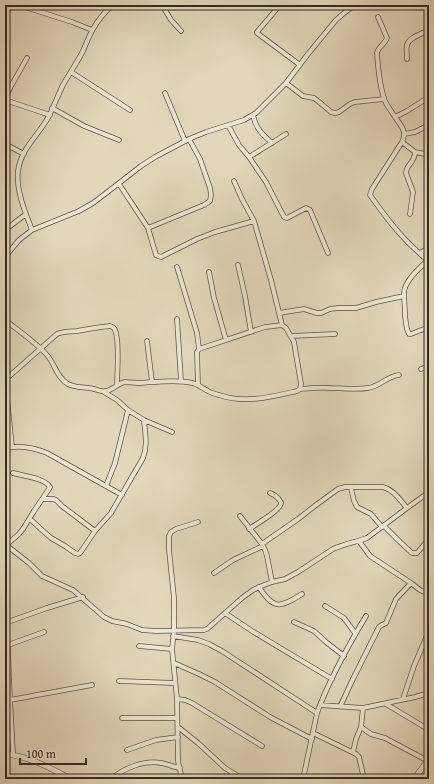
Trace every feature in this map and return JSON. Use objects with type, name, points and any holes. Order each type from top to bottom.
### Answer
[{"type":"street","points":[[5,18],[10,5]]},
{"type":"street","points":[[19,5],[92,30]]},
{"type":"street","points":[[32,230],[21,197],[18,178],[20,162],[28,145],[50,115],[63,84],[83,51],[92,30],[112,5]]},
{"type":"street","points":[[162,5],[171,20],[181,31]]},
{"type":"street","points":[[280,5],[258,30],[257,34],[300,65]]},
{"type":"street","points":[[5,257],[19,240],[32,230],[79,211],[93,203],[155,157],[187,140],[206,132],[244,120],[253,115],[286,83],[336,20],[355,5]]},
{"type":"street","points":[[378,17],[387,38],[377,53],[377,65],[384,99],[403,128],[404,134],[402,142],[372,189],[370,195],[390,222],[428,260],[406,285],[404,296],[408,333],[411,334],[429,327]]},
{"type":"street","points":[[407,59],[407,46],[409,41],[429,30]]},
{"type":"street","points":[[27,58],[5,100],[50,115]]},
{"type":"street","points":[[71,72],[130,110]]},
{"type":"street","points":[[286,83],[303,96],[314,98],[331,112],[335,113],[355,102],[384,99]]},
{"type":"street","points":[[148,228],[204,205],[210,201],[211,195],[200,159],[187,140],[165,93]]},
{"type":"street","points":[[395,117],[429,97]]},
{"type":"street","points":[[52,108],[84,126],[119,140]]},
{"type":"street","points":[[253,115],[254,123],[261,133],[272,143]]},
{"type":"street","points":[[228,125],[237,141],[266,182],[284,217],[287,218],[306,208],[310,210],[328,253]]},
{"type":"street","points":[[404,134],[414,132],[429,125]]},
{"type":"street","points":[[249,157],[286,134]]},
{"type":"street","points":[[402,142],[415,152],[425,154],[429,157]]},
{"type":"street","points":[[5,144],[24,154]]},
{"type":"street","points":[[410,214],[413,192],[406,170],[414,159],[415,152]]},
{"type":"street","points":[[234,181],[254,221],[282,325],[286,328],[294,342],[301,384],[300,389]]},
{"type":"street","points":[[119,184],[148,228],[156,254],[161,257],[197,239],[215,232],[254,221]]},
{"type":"street","points":[[5,230],[26,214]]},
{"type":"street","points":[[420,253],[429,248]]},
{"type":"street","points":[[238,265],[251,332]]},
{"type":"street","points":[[177,268],[197,333],[199,349],[197,352],[198,384]]},
{"type":"street","points":[[209,272],[214,298],[226,340]]},
{"type":"street","points":[[279,313],[304,309],[321,313],[330,309],[356,308],[404,296]]},
{"type":"street","points":[[177,319],[181,381]]},
{"type":"street","points":[[5,320],[40,348],[51,361],[62,380],[74,386],[104,392],[144,420],[172,432]]},
{"type":"street","points":[[199,349],[265,327],[282,325]]},
{"type":"street","points":[[12,447],[5,380],[57,334],[62,332],[110,326],[113,327],[116,330],[117,341],[117,385]]},
{"type":"street","points":[[291,336],[335,334]]},
{"type":"street","points":[[147,341],[152,382]]},
{"type":"street","points":[[421,370],[429,366]]},
{"type":"street","points":[[104,392],[124,382],[181,381],[198,384],[208,391],[227,398],[245,400],[278,395],[300,389],[366,388],[377,385],[390,376],[400,375]]},
{"type":"street","points":[[106,486],[115,463],[128,410]]},
{"type":"street","points":[[30,519],[51,538],[75,554],[80,553],[95,531],[111,513],[143,458],[146,450],[144,420]]},
{"type":"street","points":[[5,449],[12,447],[25,447],[48,453],[122,495]]},
{"type":"street","points":[[13,473],[41,480],[49,486],[49,490],[19,534],[6,546],[42,576],[73,590],[104,617],[142,630],[156,632],[204,630],[211,626],[242,598],[259,587],[285,579],[333,548],[359,541],[371,535],[425,495],[429,494]]},
{"type":"street","points":[[214,573],[233,560],[262,545],[338,489],[345,487],[388,488],[407,508]]},
{"type":"street","points":[[351,488],[357,507],[371,514],[412,553],[417,553],[429,539]]},
{"type":"street","points":[[249,529],[269,516],[280,506],[280,501],[276,495],[270,493]]},
{"type":"street","points":[[43,499],[57,500],[62,506],[95,531]]},
{"type":"street","points":[[240,516],[262,545],[267,556],[272,582]]},
{"type":"street","points":[[182,779],[178,761],[178,718],[172,648],[174,631],[174,598],[169,536],[171,532],[176,529],[198,522]]},
{"type":"street","points":[[359,541],[370,556],[420,590],[429,594]]},
{"type":"street","points":[[425,544],[429,549]]},
{"type":"street","points":[[340,707],[379,627],[386,623],[398,596],[411,583]]},
{"type":"street","points":[[259,587],[266,597],[279,605],[286,604],[302,594]]},
{"type":"street","points":[[5,623],[82,597]]},
{"type":"street","points":[[325,606],[344,618],[355,633]]},
{"type":"street","points":[[225,613],[332,679]]},
{"type":"street","points":[[303,779],[312,733],[320,705],[355,633],[366,616]]},
{"type":"street","points":[[294,622],[314,631],[344,656]]},
{"type":"street","points":[[403,700],[414,666],[429,631]]},
{"type":"street","points":[[8,645],[44,632]]},
{"type":"street","points":[[5,634],[8,645],[13,755]]},
{"type":"street","points":[[173,636],[198,640],[209,644],[317,713]]},
{"type":"street","points":[[139,646],[172,648]]},
{"type":"street","points":[[174,663],[215,682],[270,717],[312,739]]},
{"type":"street","points":[[119,681],[175,683]]},
{"type":"street","points":[[10,700],[92,685]]},
{"type":"street","points":[[320,705],[364,708],[429,693]]},
{"type":"street","points":[[177,700],[185,700],[192,703],[262,746]]},
{"type":"street","points":[[386,704],[429,730]]},
{"type":"street","points":[[353,752],[361,727],[364,708]]},
{"type":"street","points":[[122,718],[178,718]]},
{"type":"street","points":[[178,727],[225,768],[242,779]]},
{"type":"street","points":[[361,727],[371,734],[385,738],[428,760],[414,779]]},
{"type":"street","points":[[312,733],[353,752],[359,757],[364,779]]},
{"type":"street","points":[[127,750],[156,740],[178,737]]},
{"type":"street","points":[[5,754],[28,759],[71,779]]},
{"type":"street","points":[[111,779],[127,769],[148,763],[161,763],[180,768]]}]
